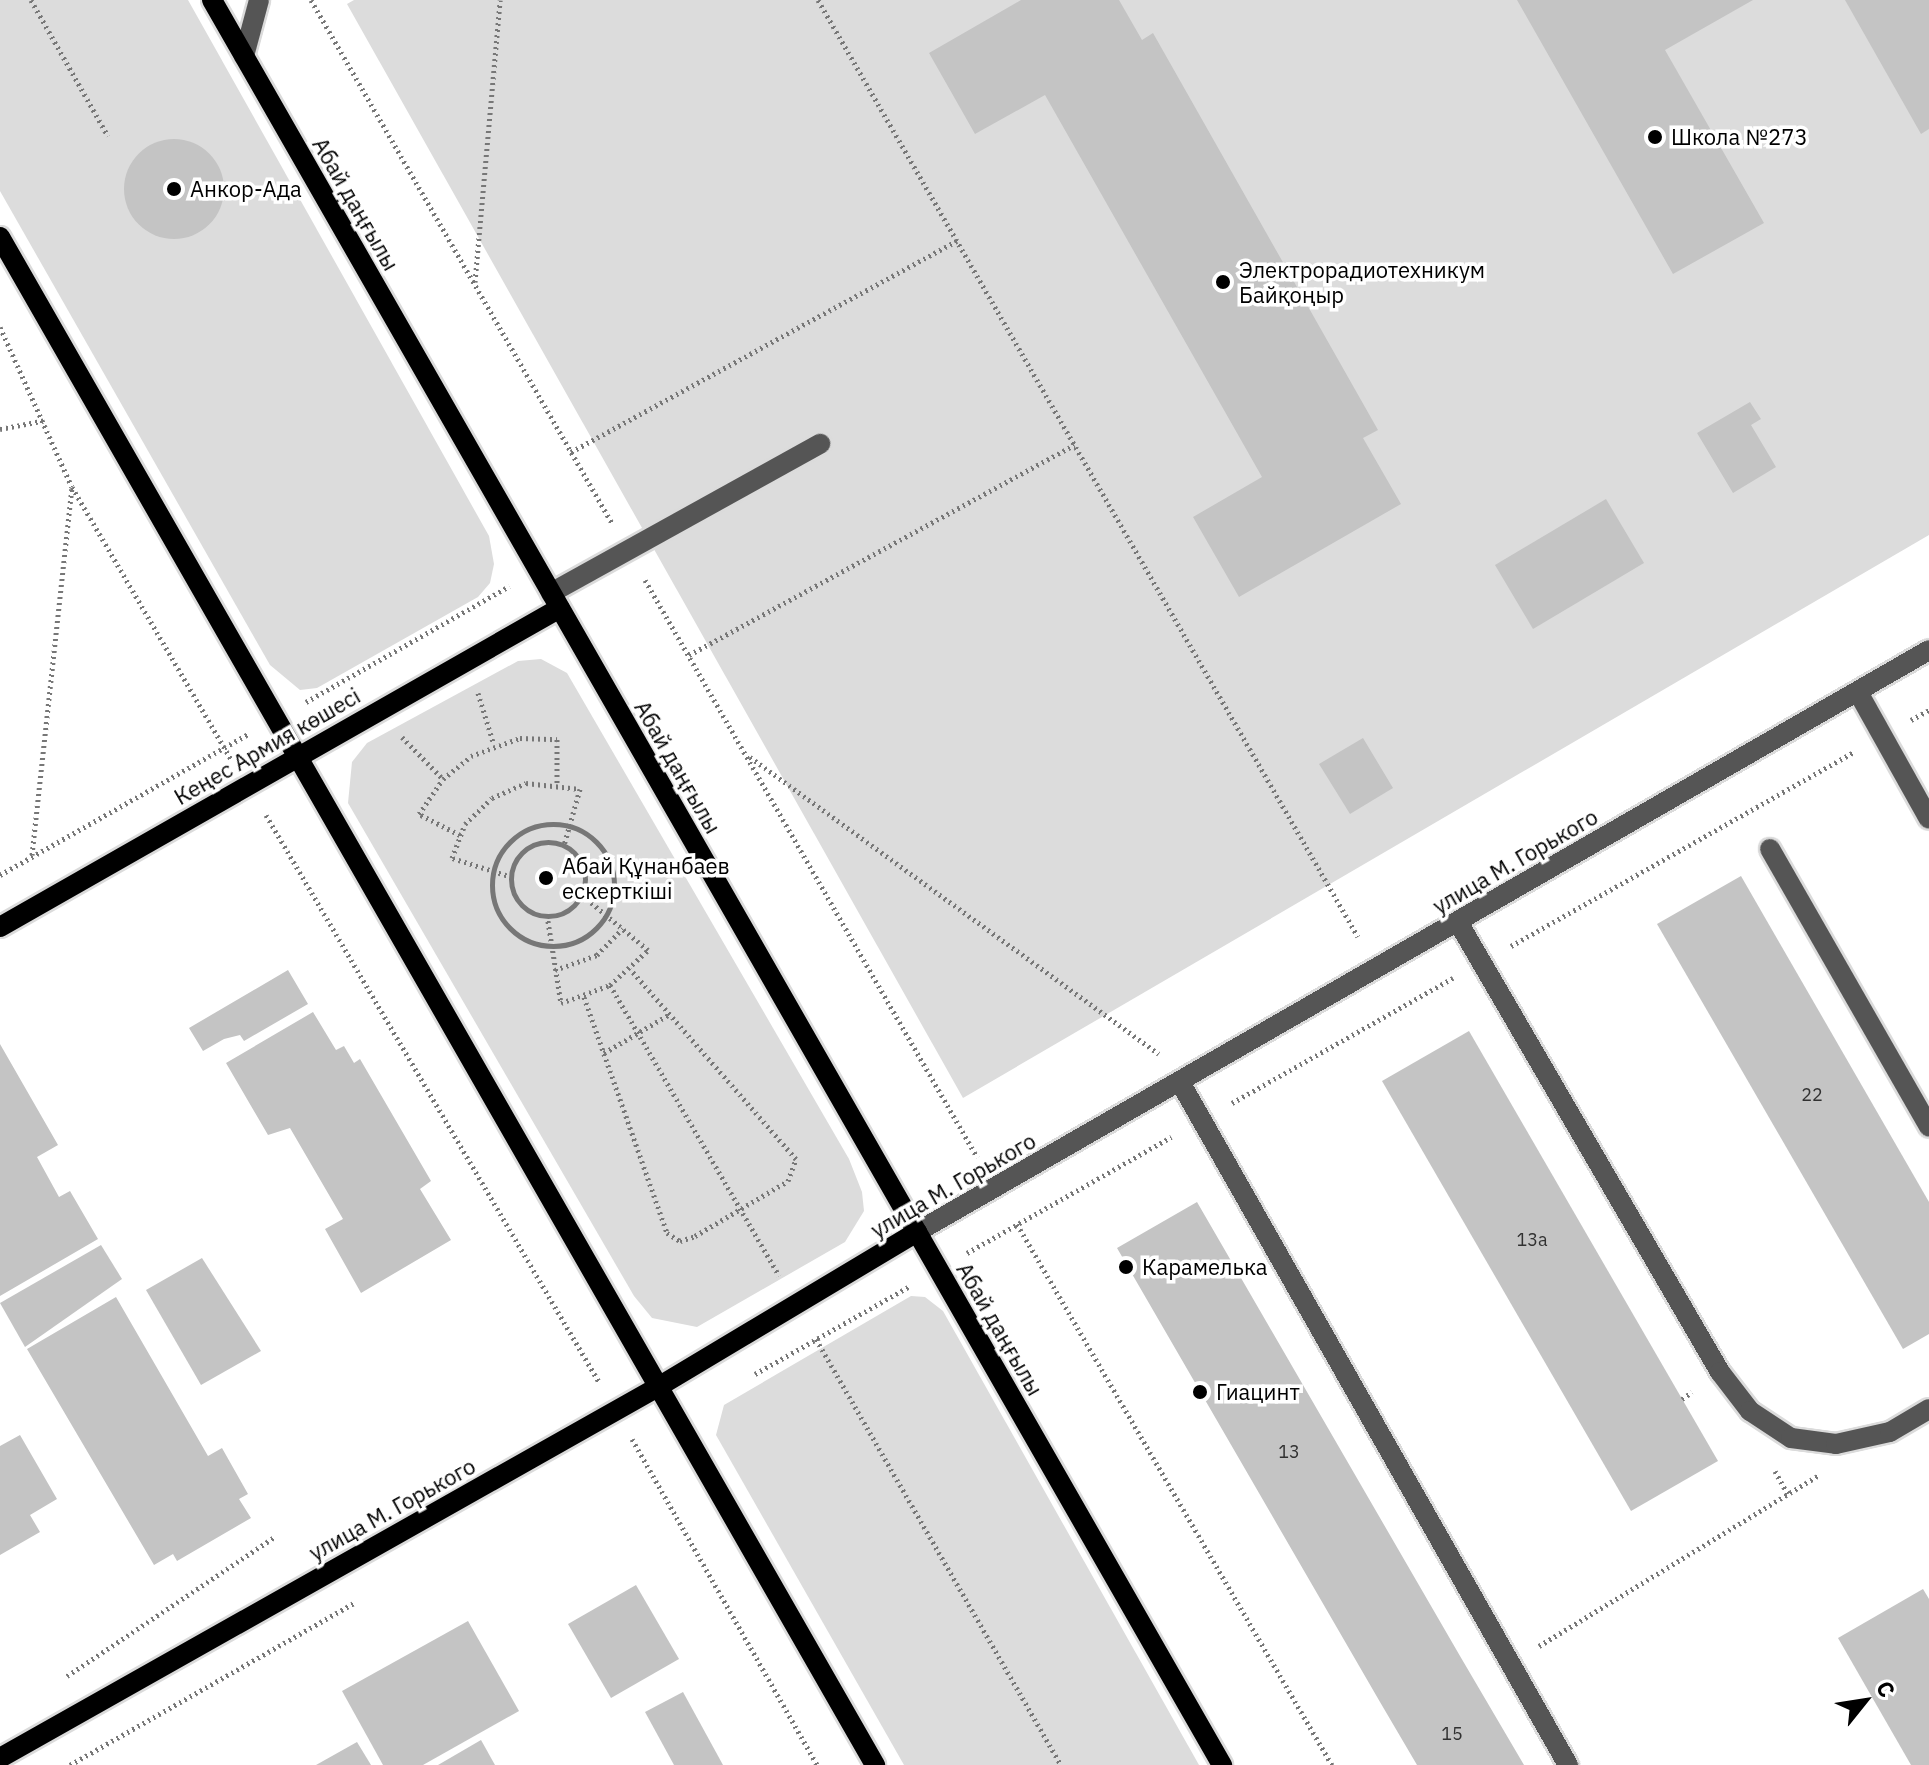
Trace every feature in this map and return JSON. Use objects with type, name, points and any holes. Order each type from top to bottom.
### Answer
[{"type":"main road","name":"Абай даңғылы","points":[[212,0],[1222,1765]]},
{"type":"main road","points":[[0,237],[875,1765]]},
{"type":"main road","name":"Кеңес Армия көшесі","points":[[0,927],[296,758],[555,601]]},
{"type":"main road","name":"улица М. Горького","points":[[0,1758],[658,1387],[917,1232]]},
{"type":"street","points":[[244,56],[259,0]]},
{"type":"street","points":[[555,601],[628,551],[820,444]]},
{"type":"street","name":"улица М. Горького","points":[[917,1232],[1929,650]]},
{"type":"street","points":[[1858,692],[1929,819]]},
{"type":"street","points":[[1770,849],[1929,1127]]},
{"type":"street","points":[[1458,922],[1720,1372],[1750,1411],[1791,1438],[1836,1444],[1890,1432],[1929,1409]]},
{"type":"street","points":[[1180,1082],[1568,1765]]},
{"type":"path","points":[[31,0],[108,136]]},
{"type":"path","points":[[311,0],[995,1188],[1332,1765]]},
{"type":"path","points":[[475,285],[500,0]]},
{"type":"path","points":[[818,0],[1358,937]]},
{"type":"path","points":[[571,452],[957,241]]},
{"type":"path","points":[[0,327],[46,420],[72,487],[615,1411],[817,1765]]},
{"type":"path","points":[[0,429],[46,420]]},
{"type":"path","points":[[689,655],[1074,445]]},
{"type":"path","points":[[32,856],[72,487]]},
{"type":"path","points":[[1017,1224],[1882,736]]},
{"type":"path","points":[[460,835],[419,814],[443,779],[471,756],[520,738],[557,739],[557,783]]},
{"type":"path","points":[[746,754],[1157,1052],[1180,1082]]},
{"type":"path","points":[[512,877],[452,858],[460,835],[500,793],[526,783],[557,783],[580,789],[564,845]]},
{"type":"path","points":[[542,824],[569,826],[597,842],[610,863],[614,887],[606,915],[585,937],[552,947],[508,927],[492,895],[493,871],[520,832],[542,824]]},
{"type":"path","points":[[564,845],[583,866],[582,895],[568,910],[547,915],[521,904],[512,877],[529,847],[564,845]]},
{"type":"path","points":[[547,915],[561,1003],[610,985],[648,950],[582,895]]},
{"type":"path","points":[[555,970],[597,955],[623,928]]},
{"type":"path","points":[[584,997],[667,1233],[680,1241],[695,1236],[788,1181],[796,1159],[630,969]]},
{"type":"path","points":[[610,985],[1061,1765]]},
{"type":"path","points":[[604,1053],[670,1014]]},
{"type":"path","points":[[1510,1663],[1826,1471]]},
{"type":"path","points":[[52,1686],[275,1537]]},
{"type":"shaded area","points":[[0,0],[188,0],[489,536],[494,564],[490,583],[478,597],[317,688],[300,690],[270,665],[0,191]]},
{"type":"shaded area","points":[[354,0],[1929,0],[1929,535],[963,1098],[347,4]]},
{"type":"shaded area","points":[[541,659],[567,673],[849,1159],[862,1192],[864,1211],[845,1242],[697,1327],[652,1318],[634,1296],[348,803],[352,762],[367,743],[518,661]]},
{"type":"shaded area","points":[[911,1296],[925,1297],[943,1311],[1199,1765],[904,1765],[716,1435],[724,1405]]},
{"type":"building","name":"Электрорадиотехникум Байқоңыр","points":[[1021,0],[1119,0],[1142,40],[1153,33],[1378,430],[1363,438],[1401,504],[1239,597],[1193,517],[1262,477],[1045,95],[975,134],[929,53]]},
{"type":"building","name":"Школа №273","points":[[1517,0],[1753,0],[1665,50],[1764,223],[1673,274]]},
{"type":"building","points":[[1845,0],[1929,0],[1929,129],[1921,134]]},
{"type":"building","name":"Анкор-Ада","points":[[164,139],[184,139],[210,153],[221,170],[224,189],[221,208],[210,225],[184,239],[164,239],[146,231],[132,217],[124,199],[124,179],[132,161],[146,147]]},
{"type":"building","points":[[1750,402],[1761,419],[1751,425],[1776,467],[1733,493],[1697,433]]},
{"type":"building","points":[[1606,499],[1644,563],[1533,629],[1495,565]]},
{"type":"building","points":[[1363,738],[1393,788],[1350,814],[1319,764]]},
{"type":"building","points":[[1741,876],[1929,1202],[1929,1334],[1903,1349],[1657,924]]},
{"type":"building","points":[[288,970],[308,1004],[244,1041],[240,1035],[224,1039],[203,1051],[189,1028]]},
{"type":"building","points":[[313,1012],[336,1050],[344,1046],[354,1063],[360,1059],[431,1181],[420,1189],[451,1240],[361,1293],[325,1229],[343,1219],[290,1128],[268,1135],[226,1063]]},
{"type":"building","points":[[1469,1031],[1718,1461],[1631,1511],[1382,1081]]},
{"type":"building","points":[[0,1044],[58,1145],[37,1157],[59,1197],[70,1191],[98,1239],[0,1296]]},
{"type":"building","points":[[1197,1202],[1524,1765],[1417,1765],[1380,1702],[1117,1248]]},
{"type":"building","points":[[101,1245],[122,1279],[25,1347],[0,1303]]},
{"type":"building","points":[[202,1258],[261,1351],[201,1385],[146,1290]]},
{"type":"building","points":[[116,1297],[208,1456],[222,1448],[248,1494],[239,1499],[251,1518],[177,1561],[173,1554],[154,1565],[27,1349]]},
{"type":"building","points":[[20,1435],[57,1499],[30,1515],[40,1532],[0,1555],[0,1446]]},
{"type":"building","points":[[636,1585],[679,1659],[611,1698],[568,1624]]},
{"type":"building","points":[[1923,1589],[1929,1599],[1929,1765],[1911,1765],[1838,1638]]},
{"type":"building","points":[[468,1621],[519,1711],[423,1765],[383,1765],[342,1691]]},
{"type":"building","points":[[683,1692],[723,1765],[674,1765],[645,1712]]},
{"type":"building","points":[[481,1740],[495,1765],[438,1765]]},
{"type":"building","points":[[357,1742],[371,1765],[316,1765]]},
{"type":"place","name":"Школа №273","points":[[1655,137]]},
{"type":"place","name":"Анкор-Ада","points":[[174,189]]},
{"type":"place","name":"Электрорадиотехникум Байқоңыр","points":[[1223,282]]},
{"type":"place","name":"Абай Құнанбаев ескерткіші","points":[[546,878]]},
{"type":"place","name":"Карамелька","points":[[1126,1267]]},
{"type":"place","name":"Гиацинт","points":[[1200,1392]]}]
